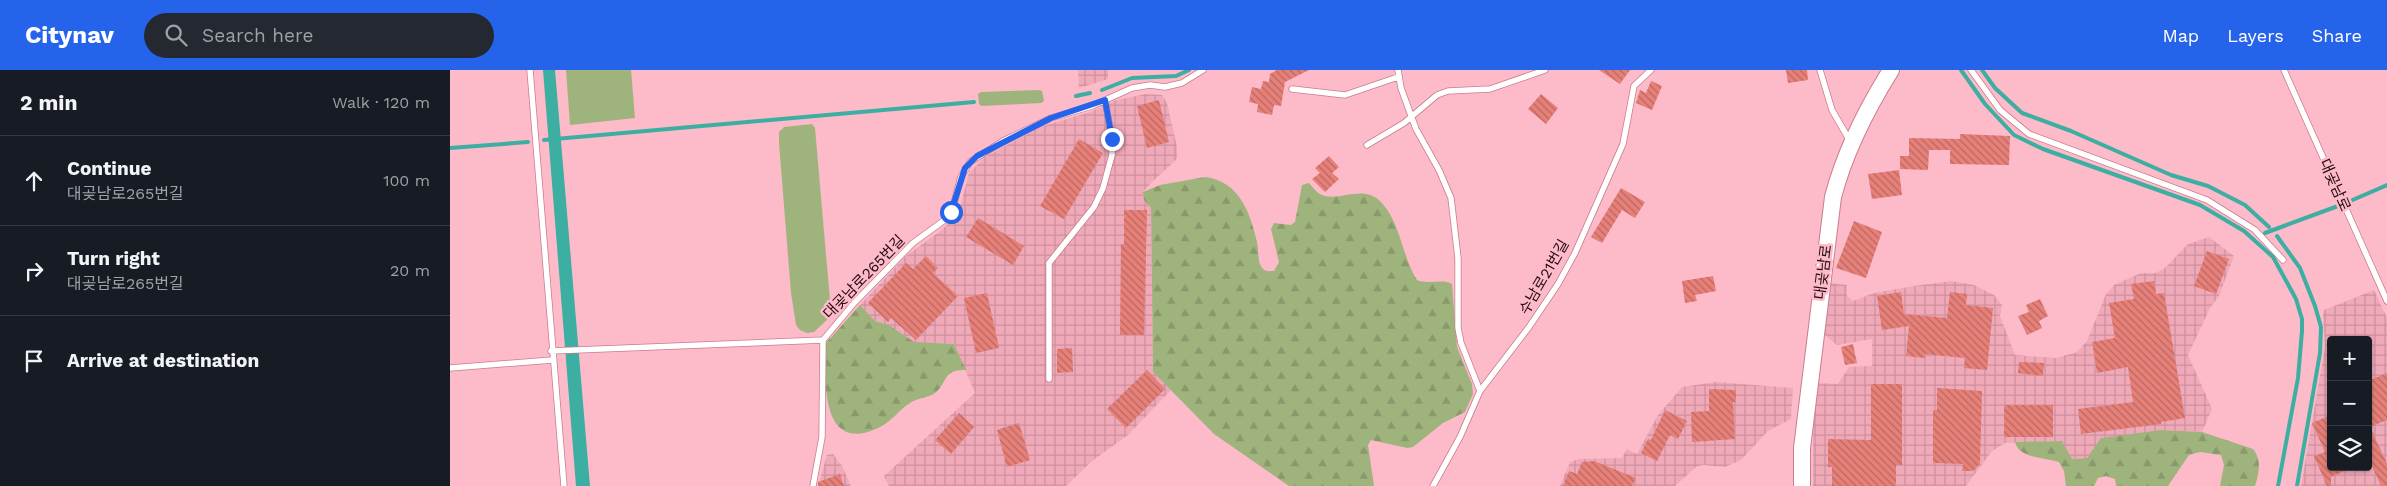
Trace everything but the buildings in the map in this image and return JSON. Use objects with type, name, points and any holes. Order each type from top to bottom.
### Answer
[{"type":"street","name":"대곶남로","points":[[1800,486],[1802,448],[1832,197],[1840,168],[1851,143],[1891,70]]},
{"type":"lane","points":[[530,70],[551,351],[564,486]]},
{"type":"lane","name":"대곶남로265번길","points":[[813,486],[822,437],[823,340],[854,302],[913,243],[946,219],[954,203],[965,168],[977,156],[1051,118],[1105,100],[1132,88],[1150,85],[1165,87],[1182,83],[1203,70]]},
{"type":"lane","points":[[1398,70],[1398,77],[1411,117],[1439,170],[1451,198],[1458,258],[1459,335],[1468,366],[1480,391]]},
{"type":"lane","points":[[1367,145],[1411,117],[1437,95],[1448,92],[1490,89],[1545,70]]},
{"type":"lane","name":"수남로21번길","points":[[1433,486],[1460,437],[1480,391],[1529,327],[1558,284],[1575,253],[1623,144],[1634,86],[1651,70]]},
{"type":"lane","points":[[1820,70],[1832,110],[1851,143]]},
{"type":"lane","points":[[1972,70],[2000,110],[2029,134],[2207,200],[2256,230],[2283,260]]},
{"type":"lane","name":"대곶남로","points":[[2284,70],[2387,300]]},
{"type":"lane","points":[[1292,89],[1345,96],[1398,77]]},
{"type":"lane","points":[[1049,379],[1049,263],[1094,207],[1103,188],[1112,155],[1112,139],[1105,100]]},
{"type":"lane","points":[[551,351],[823,340]]},
{"type":"lane","points":[[450,368],[552,360]]},
{"type":"shaded area","points":[[1078,70],[1108,70],[1108,79],[1079,88]]},
{"type":"shaded area","points":[[1146,94],[1162,95],[1167,103],[1177,147],[1177,159],[1143,192],[1144,200],[1151,208],[1153,372],[1171,390],[1128,435],[1092,461],[1066,486],[889,486],[884,476],[975,393],[954,344],[914,343],[889,325],[875,321],[860,305],[906,256],[939,232],[958,215],[969,173],[985,157],[1040,127],[1090,112],[1116,100]]},
{"type":"shaded area","points":[[2209,237],[2234,256],[2219,296],[2210,308],[2188,355],[2212,409],[2202,432],[2161,430],[2087,458],[2071,459],[2062,441],[2005,443],[1992,451],[1966,486],[1813,486],[1813,430],[1818,383],[1838,384],[1849,367],[1872,366],[1872,339],[1837,345],[1824,334],[1830,283],[1847,285],[1847,296],[1853,301],[1874,293],[1951,281],[1974,285],[1994,295],[2002,305],[2000,316],[2015,355],[2056,358],[2077,352],[2087,341],[2106,294],[2114,285],[2141,273],[2156,273],[2165,268],[2188,244]]},
{"type":"shaded area","points":[[2374,290],[2387,318],[2387,486],[2301,486],[2325,347],[2324,310]]},
{"type":"shaded area","points":[[1716,382],[1793,388],[1791,419],[1768,431],[1741,460],[1725,467],[1703,465],[1696,467],[1675,486],[1560,486],[1570,462],[1579,459],[1622,458],[1627,449],[1637,454],[1658,415],[1682,387]]},
{"type":"shaded area","points":[[833,454],[842,466],[851,486],[818,486],[827,455]]},
{"type":"green space","points":[[566,70],[631,70],[635,118],[570,125]]},
{"type":"green space","points":[[1042,91],[1044,101],[1041,103],[981,106],[979,104],[978,94],[981,92]]},
{"type":"green space","points":[[812,124],[815,128],[831,312],[829,318],[814,332],[807,333],[800,330],[796,325],[791,293],[779,132],[784,127]]},
{"type":"green space","points":[[1205,177],[1226,185],[1235,191],[1241,200],[1251,220],[1258,245],[1258,256],[1261,266],[1265,271],[1274,271],[1279,262],[1271,229],[1274,223],[1291,225],[1295,222],[1302,185],[1309,183],[1319,193],[1327,196],[1367,194],[1375,197],[1388,211],[1417,280],[1448,282],[1452,284],[1457,347],[1472,384],[1473,394],[1465,412],[1443,423],[1413,447],[1407,448],[1371,440],[1368,445],[1374,486],[1289,486],[1214,434],[1153,372],[1151,208],[1144,200],[1143,192],[1160,185]]},
{"type":"green space","points":[[860,305],[875,321],[889,325],[914,342],[954,344],[966,370],[958,370],[949,374],[935,393],[910,403],[880,427],[860,434],[846,432],[836,424],[830,411],[825,377],[825,344]]},
{"type":"green space","points":[[2161,430],[2202,432],[2253,449],[2259,462],[2255,486],[2220,486],[2224,465],[2221,455],[2200,452],[2189,455],[2168,486],[2116,486],[2115,479],[2106,476],[2098,478],[2094,486],[2066,486],[2064,471],[2059,462],[2022,452],[2017,448],[2015,442],[2062,441],[2072,459],[2087,458],[2101,438]]},
{"type":"water","points":[[543,70],[555,70],[590,486],[576,486]]},
{"type":"waterway","points":[[1102,90],[1132,78],[1176,76],[1189,70]]},
{"type":"waterway","points":[[1961,70],[1985,104],[2014,135],[2043,149],[2200,205],[2244,231],[2273,257],[2296,299],[2302,319],[2298,378],[2278,486]]},
{"type":"waterway","points":[[1982,70],[1995,88],[2022,113],[2071,131],[2171,175],[2208,186],[2245,205],[2269,227]]},
{"type":"waterway","points":[[1076,96],[1090,93]]},
{"type":"waterway","points":[[544,140],[974,102]]},
{"type":"waterway","points":[[450,148],[528,142]]},
{"type":"waterway","points":[[2348,202],[2387,185]]},
{"type":"waterway","points":[[2265,233],[2338,206]]},
{"type":"waterway","points":[[2277,236],[2300,268],[2321,327],[2320,353],[2297,486]]},
{"type":"route","points":[[951,212],[961,177],[970,162],[1003,141],[1051,118],[1092,106],[1105,100],[1112,139]]}]
